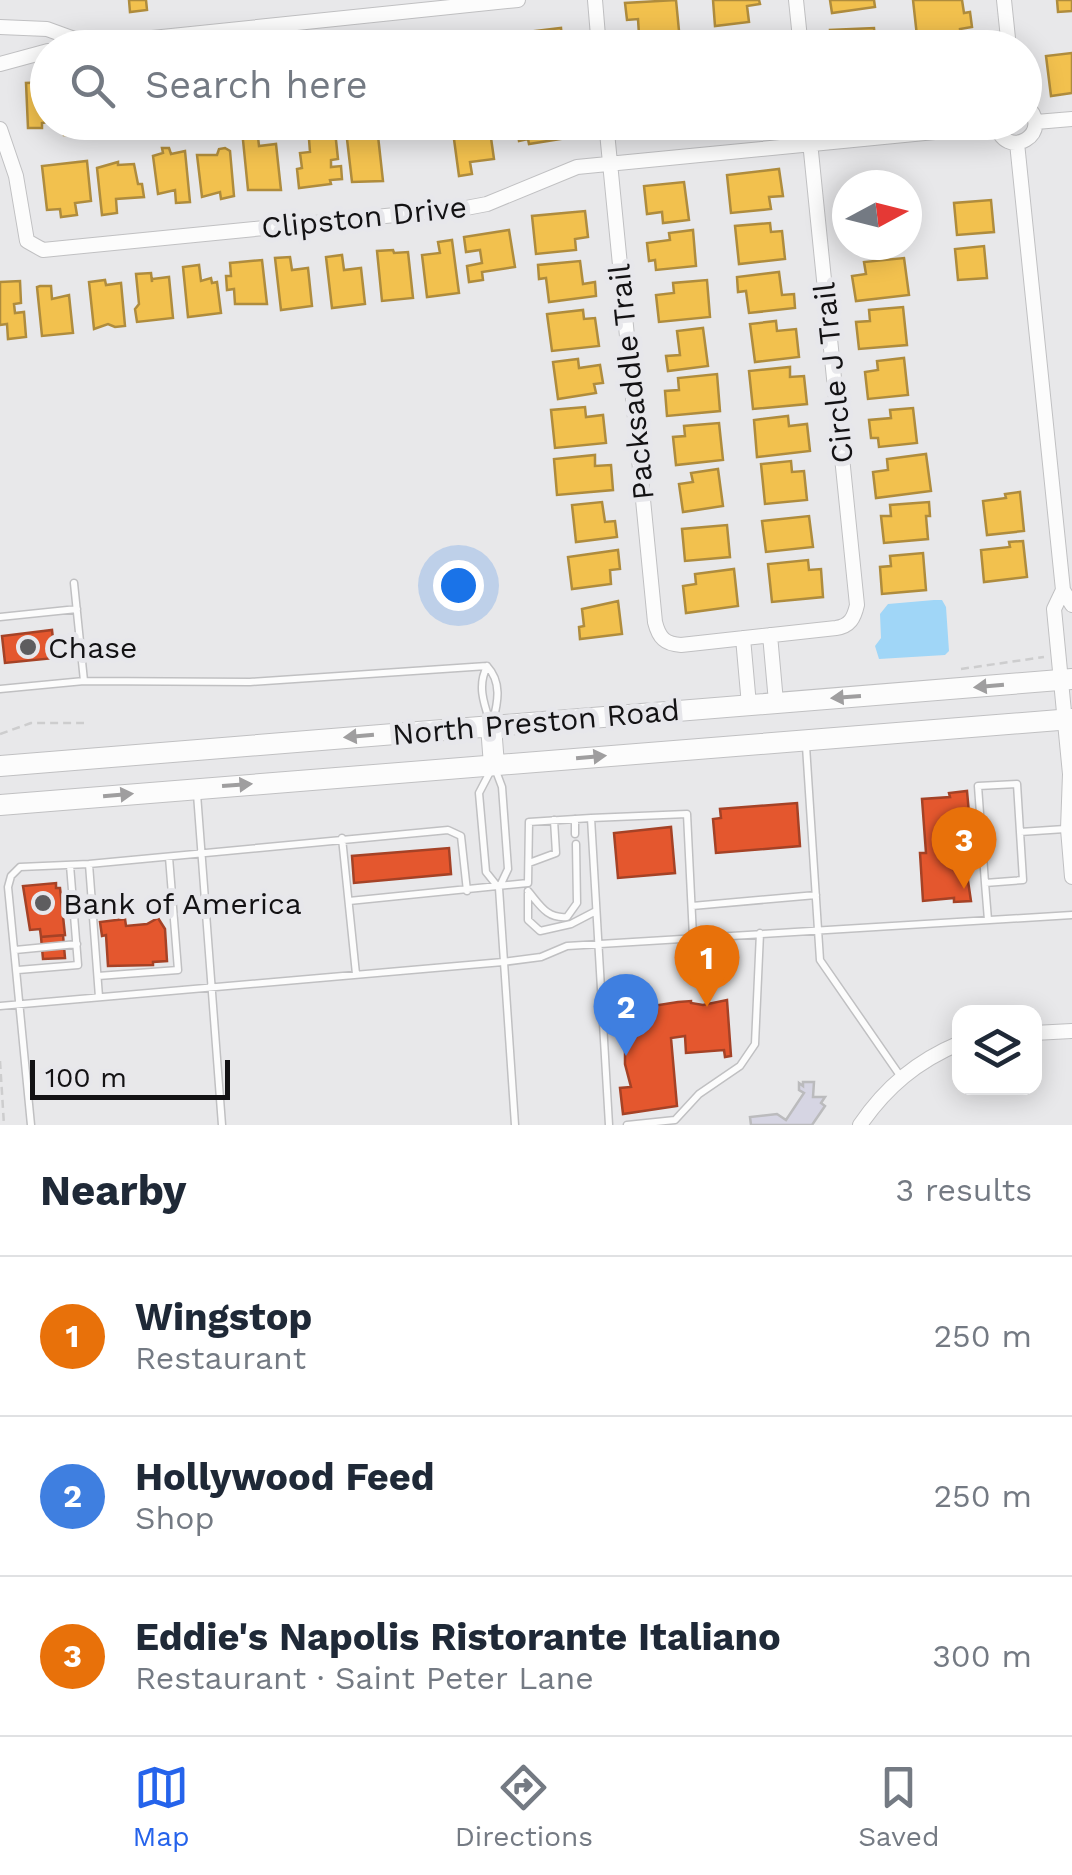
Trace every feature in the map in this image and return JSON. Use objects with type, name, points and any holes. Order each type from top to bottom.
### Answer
[{"type":"main road","name":"North Preston Road","points":[[0,766],[1067,680]]},
{"type":"main road","name":"North Preston Road","points":[[0,805],[1069,719]]},
{"type":"main road","points":[[491,726],[494,765]]},
{"type":"street","points":[[229,30],[518,0]]},
{"type":"street","points":[[595,0],[598,30]]},
{"type":"street","points":[[796,0],[799,30]]},
{"type":"street","points":[[1004,0],[1006,30]]},
{"type":"street","points":[[0,27],[49,30]]},
{"type":"street","points":[[0,64],[30,56]]},
{"type":"street","points":[[1042,122],[1072,119]]},
{"type":"street","name":"Clipston Drive","points":[[0,130],[16,176],[27,241],[43,250],[466,208],[486,204],[558,173],[610,163],[854,140]]},
{"type":"street","name":"Packsaddle Trail","points":[[608,140],[655,622],[662,639],[670,644],[743,638]]},
{"type":"street","name":"Circle J Trail","points":[[770,636],[836,628],[851,622],[856,605],[810,140]]},
{"type":"street","points":[[1006,140],[1024,140]]},
{"type":"street","points":[[1017,143],[1063,590],[1072,605]]},
{"type":"street","points":[[1063,590],[1054,609],[1059,656],[1067,680],[1072,877]]},
{"type":"street","points":[[749,704],[743,638],[770,636],[776,702]]},
{"type":"street","points":[[1042,1033],[1072,1031]]},
{"type":"street","points":[[860,1125],[902,1077],[930,1055],[952,1046]]},
{"type":"lane","points":[[74,583],[84,681]]},
{"type":"lane","points":[[0,617],[77,609]]},
{"type":"lane","points":[[0,689],[84,681],[250,682],[488,666]]},
{"type":"lane","points":[[488,666],[482,677],[491,726]]},
{"type":"lane","points":[[488,666],[496,675],[498,702],[491,726]]},
{"type":"lane","points":[[806,740],[820,960],[902,1077]]},
{"type":"lane","points":[[494,765],[479,790],[486,872],[499,888]]},
{"type":"lane","points":[[494,765],[502,787],[508,869],[499,888],[515,1125]]},
{"type":"lane","points":[[985,883],[1023,880],[1017,784],[978,786],[985,883],[988,920]]},
{"type":"lane","points":[[196,788],[222,1125]]},
{"type":"lane","points":[[596,911],[572,924],[540,930],[532,926],[528,920],[529,822],[687,814],[693,937]]},
{"type":"lane","points":[[591,818],[609,1125]]},
{"type":"lane","points":[[574,819],[575,834]]},
{"type":"lane","points":[[529,863],[556,853],[554,820]]},
{"type":"lane","points":[[1020,832],[1068,828]]},
{"type":"lane","points":[[31,1125],[8,887],[11,876],[26,865],[89,864],[342,838],[455,831],[463,844],[466,891]]},
{"type":"lane","points":[[342,838],[356,974]]},
{"type":"lane","points":[[528,887],[548,914],[567,917],[578,903],[576,844]]},
{"type":"lane","points":[[98,976],[178,970],[169,857]]},
{"type":"lane","points":[[18,970],[78,964],[70,864]]},
{"type":"lane","points":[[89,864],[100,998]]},
{"type":"lane","points":[[349,901],[528,887]]},
{"type":"lane","points":[[692,906],[816,895]]},
{"type":"lane","points":[[0,1006],[503,962],[541,957],[566,946],[1072,915]]},
{"type":"lane","points":[[627,1125],[675,1120],[699,1094],[740,1066],[755,1044],[760,933]]},
{"type":"lane","points":[[15,950],[77,944]]},
{"type":"path","points":[[962,669],[1059,656]]},
{"type":"path","points":[[0,734],[31,723],[84,723]]},
{"type":"path","points":[[0,1061],[4,1125]]},
{"type":"water","points":[[942,600],[946,607],[949,651],[945,655],[879,659],[875,646],[881,638],[880,614],[888,604]]},
{"type":"building: Homes","points":[[129,0],[146,0],[147,10],[130,12]]},
{"type":"building: Homes","points":[[676,0],[679,30],[639,30],[638,19],[627,20],[625,3]]},
{"type":"building: Homes","points":[[713,0],[759,0],[760,4],[747,6],[749,22],[715,26]]},
{"type":"building: Homes","points":[[830,0],[874,0],[875,7],[832,13]]},
{"type":"building: Homes","points":[[913,0],[962,0],[964,13],[970,12],[972,27],[916,30]]},
{"type":"building: Homes","points":[[1057,0],[1072,0],[1072,11],[1058,12]]},
{"type":"building: Homes","points":[[1072,53],[1072,93],[1051,96],[1046,56]]},
{"type":"building: Homes","points":[[26,83],[30,83],[30,128],[28,128]]},
{"type":"building: Homes","points":[[243,140],[258,140],[259,146],[276,144],[281,190],[248,190]]},
{"type":"building: Homes","points":[[309,140],[336,140],[338,159],[331,160],[331,167],[341,166],[342,179],[299,188],[300,153],[310,152]]},
{"type":"building: Homes","points":[[347,140],[378,140],[383,181],[352,182]]},
{"type":"building: Homes","points":[[454,140],[491,140],[494,159],[470,162],[472,174],[459,176]]},
{"type":"building: Homes","points":[[162,148],[169,148],[171,154],[185,151],[190,202],[176,203],[175,190],[158,194],[153,156],[163,153]]},
{"type":"building: Homes","points":[[219,149],[230,151],[234,196],[221,199],[220,192],[202,197],[197,155],[217,155]]},
{"type":"building: Homes","points":[[87,161],[91,201],[75,203],[77,215],[61,217],[60,209],[47,210],[42,166]]},
{"type":"building: Homes","points":[[118,162],[134,164],[144,197],[116,199],[117,213],[102,215],[97,168]]},
{"type":"building: Homes","points":[[779,169],[783,196],[769,197],[771,209],[731,213],[727,175]]},
{"type":"building: Homes","points":[[684,182],[689,220],[663,223],[662,212],[647,214],[644,186]]},
{"type":"building: Homes","points":[[991,200],[994,232],[957,235],[954,203]]},
{"type":"building: Homes","points":[[585,211],[588,237],[575,239],[576,250],[536,254],[532,216]]},
{"type":"building: Homes","points":[[770,223],[771,232],[782,231],[785,259],[739,264],[735,226]]},
{"type":"building: Homes","points":[[509,230],[515,267],[482,272],[483,280],[469,282],[467,266],[482,263],[480,250],[466,252],[464,237]]},
{"type":"building: Homes","points":[[693,230],[696,266],[656,270],[655,260],[649,261],[647,243],[670,240],[669,233]]},
{"type":"building: Homes","points":[[452,240],[459,293],[427,297],[422,255],[440,253],[438,242]]},
{"type":"building: Homes","points":[[984,246],[987,278],[958,280],[955,249]]},
{"type":"building: Homes","points":[[377,251],[408,252],[413,298],[382,301]]},
{"type":"building: Homes","points":[[342,255],[344,270],[361,268],[365,304],[332,308],[326,257]]},
{"type":"building: Homes","points":[[290,257],[292,270],[308,268],[312,306],[281,310],[275,258]]},
{"type":"building: Homes","points":[[262,260],[267,304],[235,304],[234,289],[227,290],[230,263]]},
{"type":"building: Homes","points":[[904,260],[909,295],[856,301],[852,276],[866,274],[864,262]]},
{"type":"building: Homes","points":[[580,261],[583,284],[595,282],[596,296],[549,302],[546,278],[539,279],[538,265]]},
{"type":"building: Homes","points":[[199,265],[201,281],[211,278],[212,283],[217,282],[221,313],[188,317],[183,267]]},
{"type":"building: Homes","points":[[779,272],[782,295],[794,294],[795,308],[749,313],[746,291],[738,292],[737,277]]},
{"type":"building: Homes","points":[[151,273],[152,282],[169,277],[173,318],[137,322],[136,274]]},
{"type":"building: Homes","points":[[105,280],[106,285],[121,283],[125,326],[108,324],[94,329],[89,282]]},
{"type":"building: Homes","points":[[707,280],[710,317],[659,322],[656,295],[674,293],[673,283]]},
{"type":"building: Homes","points":[[20,281],[21,303],[14,304],[15,313],[24,312],[26,337],[8,339],[7,324],[0,325],[0,282]]},
{"type":"building: Homes","points":[[51,286],[52,299],[69,295],[73,333],[42,336],[37,287]]},
{"type":"building: Homes","points":[[903,307],[907,345],[859,349],[856,322],[870,321],[869,310]]},
{"type":"building: Homes","points":[[583,310],[584,319],[595,318],[599,346],[552,351],[547,314]]},
{"type":"building: Homes","points":[[776,321],[777,331],[796,329],[799,357],[755,362],[750,324]]},
{"type":"building: Homes","points":[[703,328],[708,366],[668,371],[666,356],[680,355],[677,331]]},
{"type":"building: Homes","points":[[904,358],[908,395],[868,399],[865,372],[878,370],[877,361]]},
{"type":"building: Homes","points":[[578,359],[579,368],[600,365],[603,383],[594,384],[596,393],[558,399],[553,362]]},
{"type":"building: Homes","points":[[790,367],[790,377],[804,376],[807,404],[753,409],[749,371]]},
{"type":"building: Homes","points":[[717,374],[720,411],[667,416],[665,391],[679,390],[678,378]]},
{"type":"building: Homes","points":[[585,407],[586,417],[603,415],[606,443],[555,448],[551,410]]},
{"type":"building: Homes","points":[[913,408],[917,443],[879,447],[878,438],[871,438],[869,420],[891,418],[890,410]]},
{"type":"building: Homes","points":[[788,416],[789,426],[807,424],[810,451],[757,457],[754,420]]},
{"type":"building: Homes","points":[[719,423],[723,460],[676,465],[673,437],[685,436],[684,426]]},
{"type":"building: Homes","points":[[926,454],[931,491],[876,498],[873,472],[888,470],[887,459]]},
{"type":"building: Homes","points":[[595,455],[595,466],[611,465],[613,490],[557,495],[554,459]]},
{"type":"building: Homes","points":[[791,461],[792,472],[804,471],[807,500],[765,504],[761,464]]},
{"type":"building: Homes","points":[[718,469],[723,506],[683,512],[679,484],[693,482],[691,473]]},
{"type":"building: Homes","points":[[1020,492],[1024,531],[987,535],[983,501]]},
{"type":"building: Homes","points":[[602,502],[605,522],[615,521],[617,537],[576,542],[572,505]]},
{"type":"building: Homes","points":[[929,502],[928,539],[884,543],[881,516],[891,516],[890,505]]},
{"type":"building: Homes","points":[[809,516],[813,547],[766,552],[762,521]]},
{"type":"building: Homes","points":[[727,525],[730,557],[685,561],[682,529]]},
{"type":"building: Homes","points":[[1023,541],[1027,577],[984,582],[981,550],[1010,547],[1009,542]]},
{"type":"building: Homes","points":[[618,550],[620,569],[610,570],[611,584],[572,589],[568,557]]},
{"type":"building: Homes","points":[[923,553],[926,590],[882,594],[880,567],[891,566],[890,556]]},
{"type":"building: Homes","points":[[808,560],[809,570],[821,569],[823,597],[772,602],[768,564]]},
{"type":"building: Homes","points":[[734,569],[738,606],[686,613],[683,586],[696,584],[695,574]]},
{"type":"building: Homes","points":[[618,601],[622,634],[580,639],[579,627],[584,626],[582,609]]},
{"type":"building: Shops","name":"Chase","points":[[52,630],[55,658],[5,663],[2,636]]},
{"type":"building: Shops","points":[[967,791],[969,813],[958,814],[971,901],[923,901],[920,853],[926,853],[922,799]]},
{"type":"building: Shops","points":[[797,803],[800,846],[716,853],[713,819],[721,818],[720,809]]},
{"type":"building: Shops","points":[[671,827],[675,873],[618,878],[614,833]]},
{"type":"building: Shops","points":[[449,848],[451,874],[354,883],[352,856]]},
{"type":"building: Shops","name":"Bank of America","points":[[56,883],[56,888],[60,888],[65,935],[41,937],[40,929],[30,930],[23,886]]},
{"type":"building: Shops","points":[[158,918],[165,929],[167,961],[108,966],[106,935],[102,936],[100,922],[125,919],[126,926],[147,924]]},
{"type":"building: Shops","points":[[63,935],[65,958],[43,959],[41,937]]},
{"type":"building: Shops","points":[[727,1000],[731,1056],[725,1057],[724,1050],[686,1053],[685,1036],[671,1038],[677,1106],[623,1114],[620,1088],[631,1087],[625,1064],[625,1022],[619,1011],[623,1006],[634,1009]]},
{"type":"building: Other","points":[[803,1082],[814,1082],[813,1097],[825,1097],[821,1103],[825,1106],[812,1125],[751,1125],[750,1117],[777,1114],[786,1120],[804,1093],[799,1090],[799,1083],[803,1086]]},
{"type":"place","name":"Chase","points":[[28,647]]},
{"type":"place","name":"Eddie's Napolis Ristorante Italiano","points":[[964,889]]},
{"type":"place","name":"Bank of America","points":[[43,903]]},
{"type":"place","name":"Wingstop","points":[[707,1007]]},
{"type":"place","name":"Hollywood Feed","points":[[626,1056]]}]
